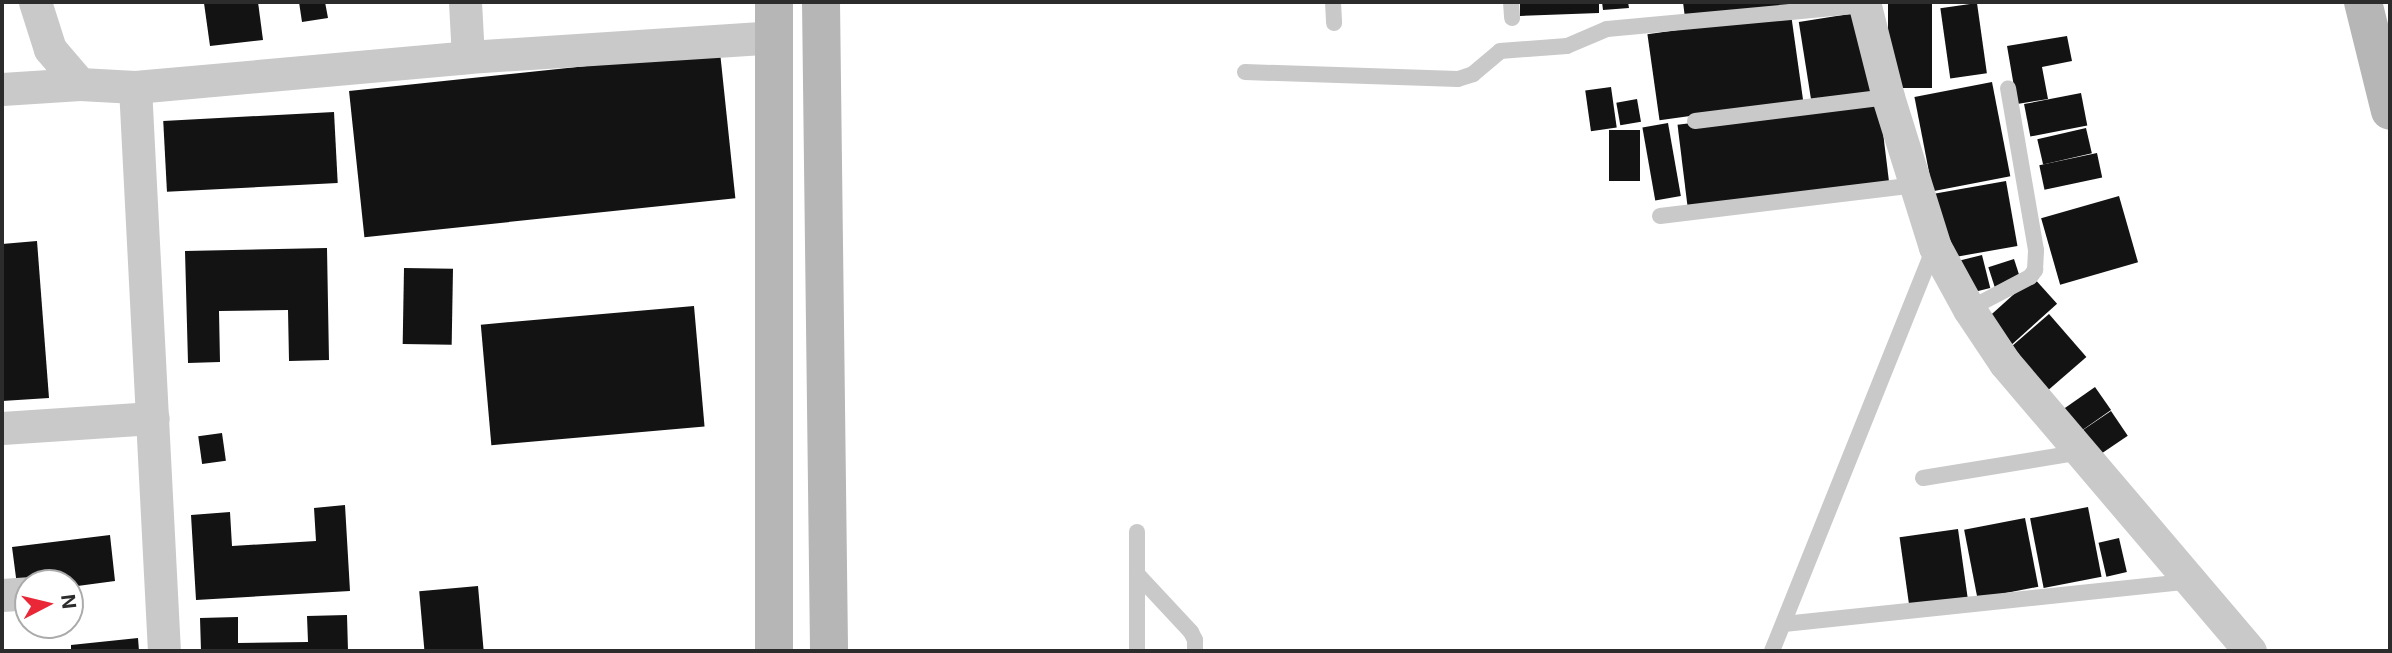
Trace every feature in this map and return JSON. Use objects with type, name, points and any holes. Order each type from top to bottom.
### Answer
[{"type":"main road","points":[[821,2],[829,651]]},
{"type":"main road","points":[[2362,2],[2390,111]]},
{"type":"main road","points":[[774,19],[774,651]]},
{"type":"street","points":[[34,2],[50,49],[80,84]]},
{"type":"street","points":[[466,2],[468,57]]},
{"type":"street","points":[[1864,3],[1888,97],[1935,247],[1969,309],[2005,363],[2250,651]]},
{"type":"street","points":[[2,89],[80,84],[135,87],[468,57],[774,19]]},
{"type":"street","points":[[135,87],[164,651]]},
{"type":"street","points":[[2,428],[153,418]]},
{"type":"lane","points":[[1333,2],[1334,23]]},
{"type":"lane","points":[[1245,72],[1458,79],[1473,74],[1500,51],[1567,46],[1607,29],[1864,3]]},
{"type":"lane","points":[[1969,309],[2030,277],[2035,270],[2036,250],[2008,88]]},
{"type":"lane","points":[[1695,121],[1888,97]]},
{"type":"lane","points":[[1660,216],[1916,185]]},
{"type":"lane","points":[[1772,651],[1935,247]]},
{"type":"lane","points":[[1923,478],[2081,452]]},
{"type":"lane","points":[[1137,532],[1137,651]]},
{"type":"lane","points":[[1137,575],[1191,632],[1195,640],[1195,651]]},
{"type":"lane","points":[[1784,624],[2190,581]]},
{"type":"building","points":[[258,2],[263,40],[210,46],[204,3]]},
{"type":"building","points":[[299,2],[325,2],[328,18],[302,22]]},
{"type":"building","points":[[1520,2],[1599,2],[1599,13],[1520,16]]},
{"type":"building","points":[[1602,2],[1628,2],[1629,8],[1603,10]]},
{"type":"building","points":[[1683,2],[1798,2],[1798,8],[1685,18]]},
{"type":"building","points":[[1888,2],[1932,2],[1932,88],[1888,88]]},
{"type":"building","points":[[1977,3],[1987,73],[1950,78],[1940,8]]},
{"type":"building","points":[[1862,12],[1875,95],[1812,105],[1799,22]]},
{"type":"building","points":[[1791,14],[1803,100],[1660,120],[1647,34]]},
{"type":"building","points":[[2067,36],[2072,61],[2042,67],[2048,99],[2017,104],[2007,46]]},
{"type":"building","points":[[720,52],[735,198],[364,237],[349,91]]},
{"type":"building","points":[[1992,82],[2010,176],[1933,191],[1914,97]]},
{"type":"building","points":[[1611,87],[1617,128],[1591,131],[1585,91]]},
{"type":"building","points":[[2081,93],[2087,125],[2030,136],[2024,104]]},
{"type":"building","points":[[1637,99],[1641,122],[1620,125],[1616,103]]},
{"type":"building","points":[[1879,100],[1889,185],[1688,210],[1678,125]]},
{"type":"building","points":[[334,112],[338,183],[167,192],[163,121]]},
{"type":"building","points":[[1668,123],[1681,196],[1655,200],[1642,128]]},
{"type":"building","points":[[2086,128],[2092,153],[2043,165],[2037,139]]},
{"type":"building","points":[[1609,130],[1640,130],[1640,181],[1609,181]]},
{"type":"building","points":[[2097,153],[2102,177],[2044,190],[2039,165]]},
{"type":"building","points":[[2006,181],[2017,246],[1946,259],[1934,194]]},
{"type":"building","points":[[2119,196],[2138,262],[2060,285],[2041,218]]},
{"type":"building","points":[[37,241],[49,398],[2,401],[2,244]]},
{"type":"building","points":[[327,248],[329,360],[289,361],[288,310],[219,311],[220,362],[188,363],[185,251]]},
{"type":"building","points":[[1982,255],[1990,288],[1964,295],[1956,262]]},
{"type":"building","points":[[2014,259],[2021,280],[1995,288],[1988,267]]},
{"type":"building","points":[[404,268],[453,269],[452,345],[403,344]]},
{"type":"building","points":[[2033,277],[2057,304],[2011,345],[1987,318]]},
{"type":"building","points":[[694,306],[705,427],[491,445],[481,325]]},
{"type":"building","points":[[2049,314],[2086,357],[2045,393],[2007,350]]},
{"type":"building","points":[[2095,387],[2111,410],[2080,432],[2064,409]]},
{"type":"building","points":[[2111,411],[2128,436],[2097,457],[2080,432]]},
{"type":"building","points":[[222,433],[226,461],[202,464],[198,436]]},
{"type":"building","points":[[345,505],[350,591],[196,600],[191,515],[230,512],[232,546],[316,541],[314,508]]},
{"type":"building","points":[[2088,507],[2102,577],[2044,588],[2030,518]]},
{"type":"building","points":[[2025,518],[2038,587],[1977,599],[1964,530]]},
{"type":"building","points":[[1958,529],[1968,597],[1909,606],[1900,537]]},
{"type":"building","points":[[110,535],[115,581],[84,585],[84,569],[15,569],[12,547]]},
{"type":"building","points":[[2119,538],[2127,572],[2106,577],[2099,543]]},
{"type":"building","points":[[478,586],[484,651],[424,651],[419,591]]},
{"type":"building","points":[[347,615],[348,651],[201,651],[200,618],[238,617],[238,643],[308,642],[307,616]]},
{"type":"building","points":[[138,638],[139,651],[71,651],[71,645]]}]
